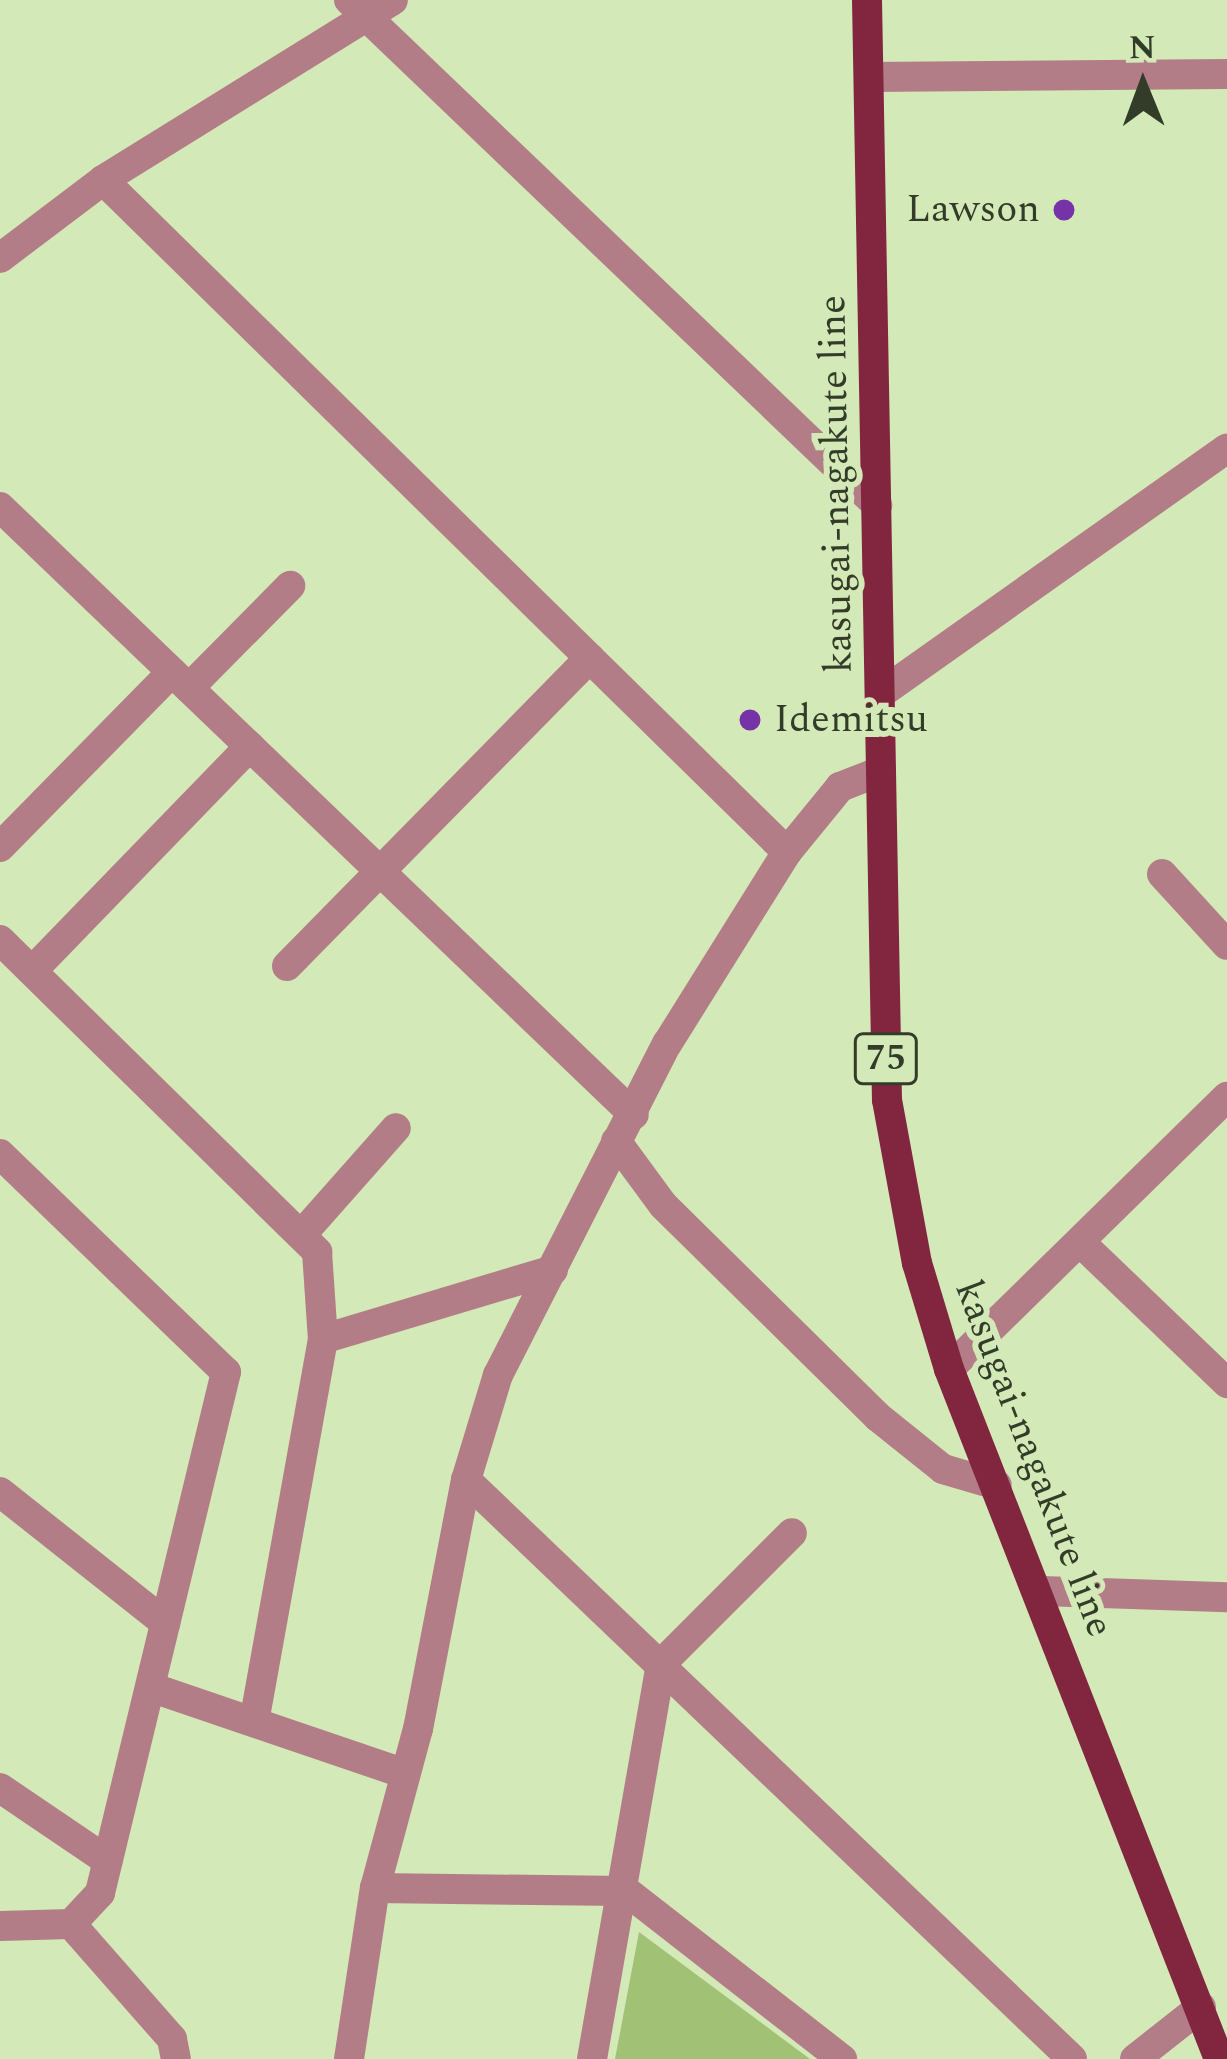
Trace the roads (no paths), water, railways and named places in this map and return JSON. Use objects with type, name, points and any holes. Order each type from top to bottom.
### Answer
[{"type":"main road","name":"kasugai-nagakute line","points":[[867,0],[886,1100],[917,1263],[949,1369],[1042,1592],[1219,2059]]},
{"type":"street","points":[[0,258],[103,181],[358,9],[393,0]]},
{"type":"street","points":[[358,9],[877,505]]},
{"type":"street","points":[[869,77],[1227,74]]},
{"type":"street","points":[[103,181],[788,852]]},
{"type":"street","points":[[880,694],[1227,448]]},
{"type":"street","points":[[0,507],[634,1115]]},
{"type":"street","points":[[0,847],[180,680],[290,586]]},
{"type":"street","points":[[287,965],[590,658]]},
{"type":"street","points":[[32,970],[250,746]]},
{"type":"street","points":[[349,2059],[375,1888],[466,1480],[498,1375],[668,1044],[788,852],[841,787],[881,771]]},
{"type":"street","points":[[1162,874],[1227,945]]},
{"type":"street","points":[[0,940],[303,1233],[317,1252],[323,1339],[255,1718]]},
{"type":"street","points":[[949,1369],[1224,1108]]},
{"type":"street","points":[[303,1233],[396,1127]]},
{"type":"street","points":[[616,1142],[663,1205],[878,1417],[943,1469],[997,1485]]},
{"type":"street","points":[[0,1154],[226,1372],[100,1893],[71,1924],[0,1926]]},
{"type":"street","points":[[1080,1242],[1227,1383]]},
{"type":"street","points":[[323,1339],[553,1270]]},
{"type":"street","points":[[466,1480],[1072,2059]]},
{"type":"street","points":[[0,1492],[165,1623]]},
{"type":"street","points":[[592,2059],[626,1891],[661,1664],[792,1533]]},
{"type":"street","points":[[1042,1592],[1227,1597]]},
{"type":"street","points":[[153,1688],[255,1718],[402,1773]]},
{"type":"street","points":[[0,1788],[108,1861]]},
{"type":"street","points":[[375,1888],[626,1891],[842,2059]]},
{"type":"street","points":[[71,1924],[172,2039],[176,2059]]},
{"type":"street","points":[[1135,2059],[1202,2007]]},
{"type":"place","name":"Lawson","points":[[1064,210]]},
{"type":"place","name":"Idemitsu","points":[[750,720]]}]
